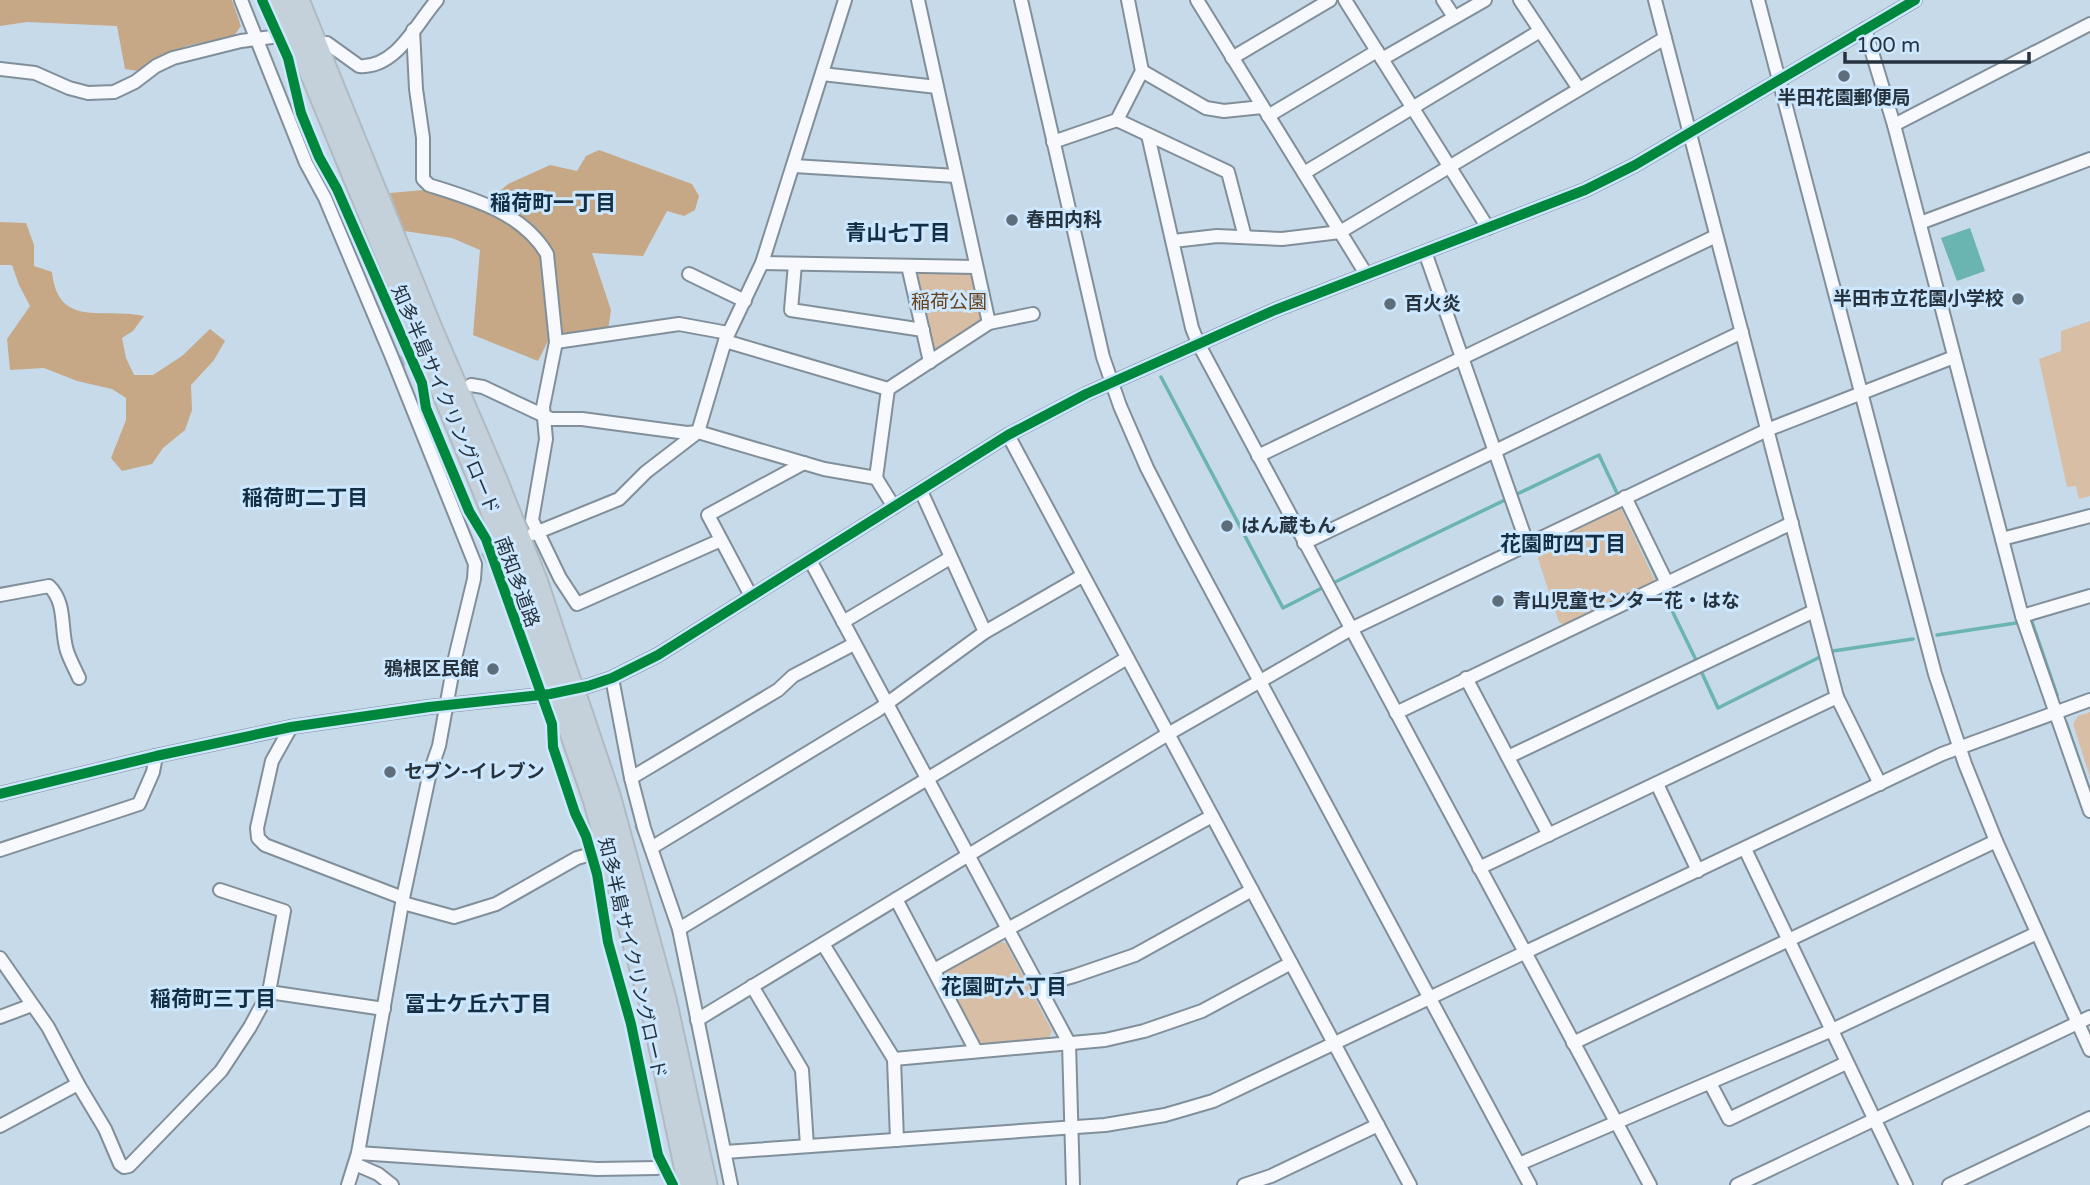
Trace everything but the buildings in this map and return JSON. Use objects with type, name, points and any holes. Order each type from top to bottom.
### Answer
[{"type":"highway","name":"南知多道路","points":[[280,0],[522,589],[560,674]]},
{"type":"highway","name":"南知多道路","points":[[299,0],[537,580],[593,799],[645,984],[688,1185]]},
{"type":"highway","name":"南知多道路","points":[[570,705],[610,795],[666,999],[707,1185]]},
{"type":"street","points":[[241,0],[306,163],[325,198],[480,561],[455,658],[403,901],[357,1158],[348,1185]]},
{"type":"street","points":[[327,43],[337,48],[354,64],[366,67],[391,55],[437,0]]},
{"type":"street","points":[[533,534],[619,499],[646,472],[698,432],[726,337],[762,263],[845,0]]},
{"type":"street","points":[[918,0],[989,323]]},
{"type":"street","points":[[1021,0],[1089,301],[1111,383],[1147,468],[1530,1185]]},
{"type":"street","points":[[1053,142],[1117,120],[1142,71],[1128,0]]},
{"type":"street","points":[[1197,0],[1367,274]]},
{"type":"street","points":[[1232,58],[1330,0]]},
{"type":"street","points":[[1345,0],[1488,228]]},
{"type":"street","points":[[1443,0],[1454,17]]},
{"type":"street","points":[[1142,71],[1206,108],[1265,111],[1485,0]]},
{"type":"street","points":[[1520,0],[1579,89]]},
{"type":"street","points":[[1655,0],[1837,697],[1880,784]]},
{"type":"street","points":[[1758,0],[1935,674],[1996,841],[2090,1050]]},
{"type":"street","points":[[0,794],[291,727],[550,694],[612,678],[658,654],[1008,435],[1198,343],[1585,190],[1690,133],[1915,0]]},
{"type":"street","points":[[1894,125],[2090,24]]},
{"type":"street","points":[[1865,29],[1920,222],[2022,616],[2090,811]]},
{"type":"street","points":[[413,30],[416,89],[423,138],[423,179],[429,185],[496,209],[523,226],[541,243],[550,266],[556,342],[543,407],[546,439],[532,520],[533,534],[578,604],[721,540]]},
{"type":"street","points":[[1304,173],[1540,31]]},
{"type":"street","points":[[0,69],[27,70],[69,88],[88,93],[106,93],[135,82],[156,66],[173,58],[272,37]]},
{"type":"street","points":[[1173,241],[1217,236],[1282,239],[1340,232],[1665,38]]},
{"type":"street","points":[[822,74],[937,87]]},
{"type":"street","points":[[1117,120],[1228,172],[1245,237]]},
{"type":"street","points":[[1148,135],[1192,328],[1198,343],[1650,1185]]},
{"type":"street","points":[[1920,222],[2090,159]]},
{"type":"street","points":[[794,166],[956,176]]},
{"type":"street","points":[[1258,456],[1716,236]]},
{"type":"street","points":[[1425,253],[1527,543]]},
{"type":"street","points":[[762,263],[976,267]]},
{"type":"street","points":[[795,264],[791,310],[923,330]]},
{"type":"street","points":[[908,266],[930,362]]},
{"type":"street","points":[[689,274],[745,301]]},
{"type":"street","points":[[894,507],[876,478],[888,389],[989,323],[1033,314]]},
{"type":"street","points":[[556,342],[679,324],[888,389]]},
{"type":"street","points":[[1304,543],[1742,332]]},
{"type":"street","points":[[697,1020],[1168,734],[1351,629],[1768,430],[1954,357]]},
{"type":"street","points":[[471,385],[483,387],[551,419],[582,419],[687,433],[698,432],[804,463],[876,478]]},
{"type":"street","points":[[1008,435],[1410,1185]]},
{"type":"street","points":[[751,596],[708,514],[804,463]]},
{"type":"street","points":[[921,491],[985,632]]},
{"type":"street","points":[[1625,497],[1667,583]]},
{"type":"street","points":[[2002,539],[2090,516]]},
{"type":"street","points":[[1396,713],[1792,523]]},
{"type":"street","points":[[844,622],[950,558]]},
{"type":"street","points":[[810,560],[1069,1043],[1073,1185]]},
{"type":"street","points":[[651,848],[887,704],[985,632],[1082,576]]},
{"type":"street","points":[[0,595],[49,586],[54,590],[60,599],[67,649],[79,678]]},
{"type":"street","points":[[2022,616],[2090,596]]},
{"type":"street","points":[[1508,757],[1814,611]]},
{"type":"street","points":[[631,778],[778,690],[793,676],[854,644]]},
{"type":"street","points":[[679,929],[1127,659]]},
{"type":"street","points":[[612,678],[631,778],[651,848],[679,929],[731,1185]]},
{"type":"street","points":[[1466,678],[1549,835]]},
{"type":"street","points":[[1479,868],[1837,697]]},
{"type":"street","points":[[725,1152],[1137,1122],[1201,1105],[1236,1091],[1960,746],[2090,700]]},
{"type":"street","points":[[291,727],[272,761],[257,828],[258,838],[265,845],[403,901],[454,917],[496,904],[568,863],[588,855]]},
{"type":"street","points":[[0,850],[139,804],[153,772],[156,756]]},
{"type":"street","points":[[1657,784],[1699,871]]},
{"type":"street","points":[[934,970],[1212,816]]},
{"type":"street","points":[[1573,1043],[1996,841]]},
{"type":"street","points":[[1745,849],[1906,1185]]},
{"type":"street","points":[[0,959],[48,1027],[105,1129],[120,1164],[129,1166],[221,1071],[269,992],[284,911],[220,890]]},
{"type":"street","points":[[1038,986],[1135,955],[1252,890]]},
{"type":"street","points":[[896,899],[976,1051]]},
{"type":"street","points":[[1519,1164],[1830,1031],[2037,933]]},
{"type":"street","points":[[822,944],[894,1059],[897,1140]]},
{"type":"street","points":[[894,1059],[1105,1040],[1171,1023],[1202,1011],[1292,963]]},
{"type":"street","points":[[752,986],[802,1070],[807,1146]]},
{"type":"street","points":[[269,992],[384,1009]]},
{"type":"street","points":[[0,1017],[32,1005]]},
{"type":"street","points":[[1737,1185],[2090,1017]]},
{"type":"street","points":[[1710,1083],[1729,1119],[1846,1063]]},
{"type":"street","points":[[0,1126],[78,1084]]},
{"type":"street","points":[[1949,1185],[2090,1118]]},
{"type":"street","points":[[1244,1185],[1271,1176],[1378,1125]]},
{"type":"street","points":[[357,1158],[597,1169],[657,1168]]},
{"type":"street","points":[[357,1158],[392,1185]]},
{"type":"green space","name":"稲荷公園","points":[[918,272],[968,272],[973,276],[982,318],[980,323],[939,349],[931,347],[915,275]]},
{"type":"green space","points":[[2090,321],[2090,496],[2079,499],[2076,486],[2067,487],[2039,359],[2061,351],[2061,331]]},
{"type":"green space","points":[[1621,508],[1655,581],[1564,625],[1559,622],[1538,559],[1541,547]]},
{"type":"green space","points":[[2090,712],[2090,777],[2073,724],[2078,716]]},
{"type":"green space","points":[[1001,942],[1006,943],[1052,1031],[1048,1039],[985,1045],[979,1042],[945,976],[947,970]]},
{"type":"shaded area","points":[[0,0],[232,0],[241,26],[234,36],[186,46],[138,71],[125,69],[117,26],[27,22],[0,26]]},
{"type":"shaded area","points":[[599,150],[692,184],[699,196],[695,210],[684,216],[667,211],[643,256],[592,253],[611,310],[608,330],[549,339],[538,361],[473,335],[480,250],[452,238],[404,231],[390,193],[423,190],[488,209],[492,198],[508,184],[550,165],[577,171],[586,156]]},
{"type":"shaded area","points":[[0,222],[26,223],[34,245],[34,266],[52,272],[56,290],[63,302],[73,309],[144,316],[133,331],[122,338],[126,358],[134,375],[153,375],[182,356],[210,329],[225,341],[214,360],[191,385],[192,410],[185,430],[163,448],[152,464],[122,471],[111,458],[126,420],[126,398],[112,389],[77,381],[44,368],[10,370],[7,339],[30,306],[12,265],[0,265]]},
{"type":"shaded area","points":[[1970,228],[1985,271],[1957,281],[1941,238]]},
{"type":"waterway","points":[[1161,377],[1283,608],[1322,588]]},
{"type":"waterway","points":[[1515,495],[1599,455],[1617,493]]},
{"type":"waterway","points":[[1333,583],[1505,500]]},
{"type":"waterway","points":[[1631,523],[1657,578]]},
{"type":"waterway","points":[[1663,592],[1696,660]]},
{"type":"waterway","points":[[2032,622],[2057,695]]},
{"type":"waterway","points":[[1937,635],[2016,623]]},
{"type":"waterway","points":[[1833,651],[1913,639]]},
{"type":"waterway","points":[[1701,671],[1718,708],[1820,657]]},
{"type":"waterway","points":[[2066,722],[2089,789]]},
{"type":"tunnel","points":[[394,360],[437,374]]},
{"type":"tunnel","points":[[484,559],[512,545]]},
{"type":"tunnel","points":[[588,855],[644,828]]},
{"type":"cycle path","name":"知多半島サイクリングロード","points":[[262,0],[288,58],[301,113],[319,157],[337,189],[422,383],[426,408],[469,511],[486,539],[552,724],[553,747],[597,874],[608,942],[631,1024],[658,1155],[673,1185]]},
{"type":"cycle path","points":[[0,794],[291,727],[429,707],[550,694],[612,678],[658,655],[1008,435],[1086,394],[1275,310],[1585,190],[1635,165],[1915,0]]},
{"type":"place","name":"半田花園郵便局","points":[[1844,76]]},
{"type":"place","name":"春田内科","points":[[1012,220]]},
{"type":"place","name":"半田市立花園小学校","points":[[2018,299]]},
{"type":"place","name":"百火炎","points":[[1390,304]]},
{"type":"place","name":"はん蔵もん","points":[[1227,526]]},
{"type":"place","name":"青山児童センター花・はな","points":[[1498,601]]},
{"type":"place","name":"鴉根区民館","points":[[493,669]]},
{"type":"place","name":"セブン-イレブン","points":[[390,772]]},
{"type":"district","name":"稲荷町一丁目","points":[[553,203]]},
{"type":"district","name":"青山七丁目","points":[[898,233]]},
{"type":"district","name":"稲荷町二丁目","points":[[305,498]]},
{"type":"district","name":"花園町四丁目","points":[[1563,544]]},
{"type":"district","name":"花園町六丁目","points":[[1004,987]]},
{"type":"district","name":"稲荷町三丁目","points":[[213,999]]},
{"type":"district","name":"冨士ケ丘六丁目","points":[[478,1004]]}]
